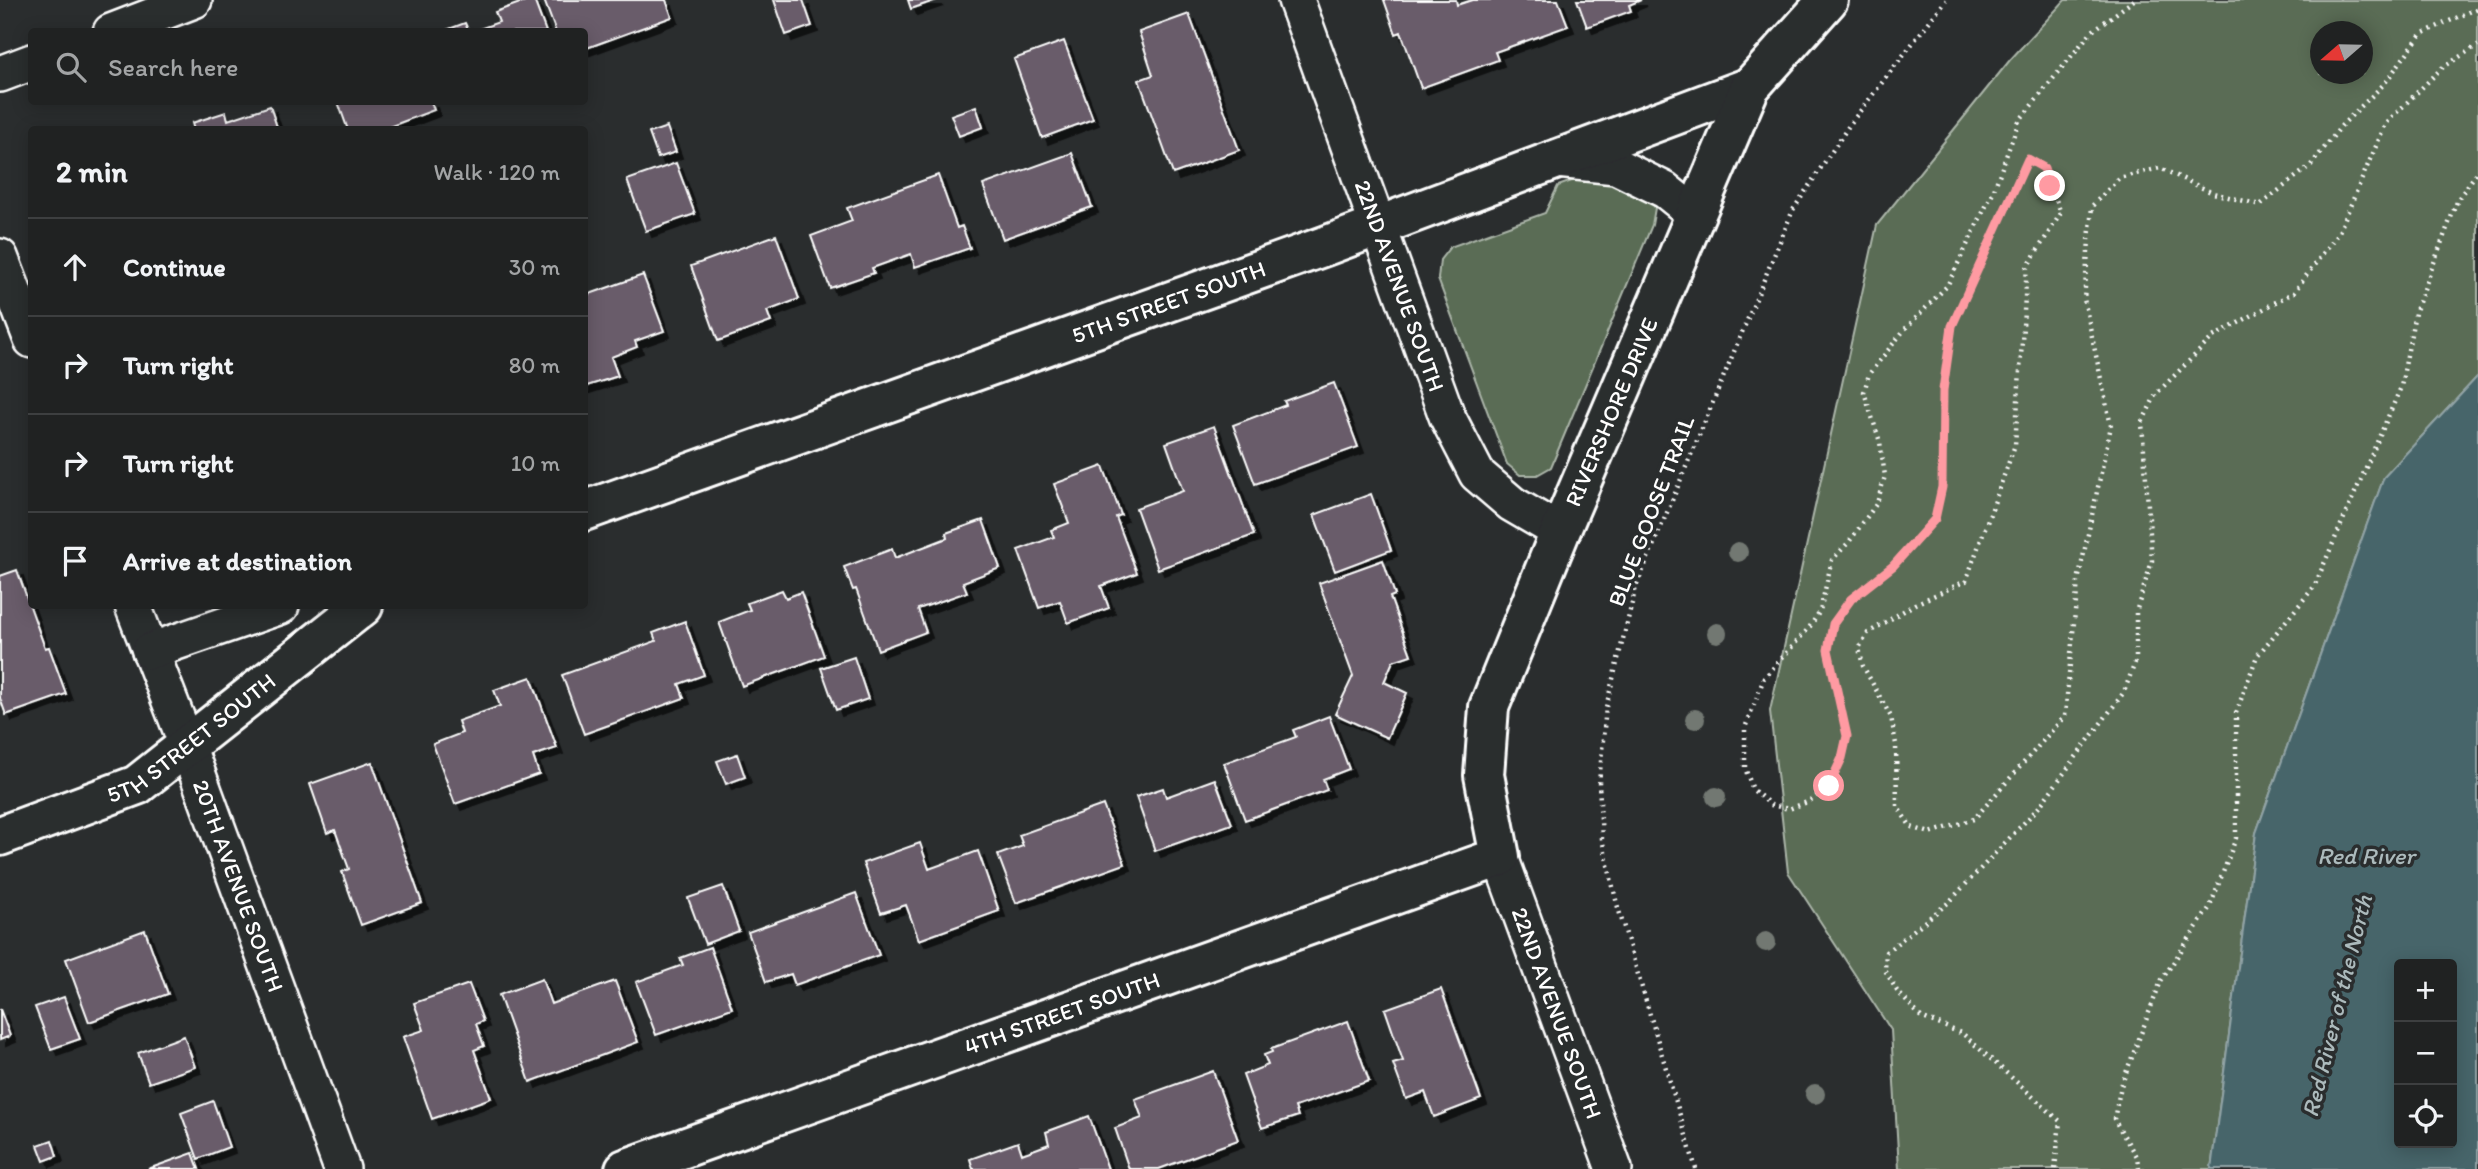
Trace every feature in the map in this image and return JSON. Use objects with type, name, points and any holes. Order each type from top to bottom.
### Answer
[{"type":"street","points":[[121,28],[194,0]]},
{"type":"street","name":"22ND AVENUE SOUTH","points":[[1296,0],[1447,416],[1478,474],[1512,504],[1560,532]]},
{"type":"street","name":"RIVERSHORE DRIVE","points":[[1500,857],[1484,775],[1489,707],[1560,532],[1750,87],[1828,0]]},
{"type":"street","points":[[0,74],[28,64]]},
{"type":"street","name":"5TH STREET SOUTH","points":[[588,510],[1378,226],[1750,87]]},
{"type":"street","points":[[1557,160],[1616,166],[1665,190],[1696,215]]},
{"type":"street","points":[[0,257],[28,330]]},
{"type":"street","name":"20TH AVENUE SOUTH","points":[[134,609],[342,1169]]},
{"type":"street","points":[[150,651],[272,609]]},
{"type":"street","name":"5TH STREET SOUTH","points":[[0,836],[137,785],[359,609]]},
{"type":"street","name":"22ND AVENUE SOUTH","points":[[1500,857],[1614,1169]]},
{"type":"street","name":"4TH STREET SOUTH","points":[[625,1169],[1500,857]]},
{"type":"path","name":"BLUE GOOSE TRAIL","points":[[1696,1169],[1617,904],[1602,839],[1598,783],[1606,707],[1636,587],[1793,210],[1850,124],[1945,0]]},
{"type":"path","points":[[2134,0],[2091,32],[2019,121],[1993,192],[1947,286],[1905,330],[1869,374],[1864,391],[1880,442],[1885,476],[1877,503],[1849,542],[1832,560],[1820,611],[1809,628],[1764,678],[1745,728],[1745,768],[1753,790],[1771,805],[1789,809],[1810,801],[1829,786],[1842,758],[1847,736],[1828,650],[1833,624],[1851,599],[1893,566],[1935,519],[1942,487],[1943,390],[1952,326],[2028,159],[2044,168],[2062,213],[2027,267],[2015,445],[1966,581],[1915,604],[1868,632],[1859,648],[1863,666],[1891,718],[1896,744],[1897,806],[1911,827],[1930,833],[1974,819],[2065,716],[2078,581],[2111,426],[2084,299],[2092,206],[2119,178],[2160,168],[2213,193],[2260,205],[2311,165],[2342,125],[2385,83],[2421,34],[2478,8]]},
{"type":"path","points":[[2055,1169],[2060,1121],[1964,1034],[1921,1017],[1898,992],[1885,970],[1886,952],[1948,903],[2039,807],[2124,692],[2136,660],[2136,612],[2152,561],[2141,423],[2156,394],[2213,337],[2294,292],[2339,232],[2386,122],[2442,68],[2478,45]]},
{"type":"path","points":[[2139,1169],[2137,1158],[2114,1119],[2121,1086],[2161,981],[2210,907],[2236,838],[2236,713],[2257,656],[2314,587],[2402,387],[2415,313],[2458,199],[2478,172]]},
{"type":"green space","points":[[2065,0],[2478,0],[2478,376],[2384,477],[2256,833],[2211,1169],[1899,1169],[1891,1030],[1788,872],[1770,711],[1877,225],[2010,60]]},
{"type":"green space","points":[[1588,175],[1648,196],[1655,208],[1652,225],[1551,467],[1537,475],[1520,475],[1507,464],[1438,279],[1440,260],[1450,247],[1545,213],[1558,186]]},
{"type":"water","name":"Red River","points":[[2478,376],[2478,1169],[2211,1169],[2256,833],[2384,477]]},
{"type":"building","points":[[534,0],[544,28],[482,28],[499,22],[495,12]]},
{"type":"building","points":[[544,0],[666,0],[672,17],[588,48],[588,28],[554,28]]},
{"type":"building","points":[[774,0],[803,0],[812,26],[786,35]]},
{"type":"building","points":[[908,0],[937,0],[911,9]]},
{"type":"building","points":[[1384,0],[1456,0],[1457,5],[1472,0],[1558,0],[1568,26],[1495,52],[1498,60],[1421,88],[1401,32],[1396,34]]},
{"type":"building","points":[[1577,0],[1641,0],[1629,5],[1631,11],[1587,27]]},
{"type":"building","points":[[1189,14],[1239,150],[1173,174],[1139,80],[1153,75],[1139,32]]},
{"type":"building","points":[[465,23],[467,28],[452,28]]},
{"type":"building","points":[[1064,41],[1093,119],[1042,138],[1014,59]]},
{"type":"building","points":[[339,105],[432,105],[434,110],[392,126],[347,126]]},
{"type":"building","points":[[270,106],[277,126],[193,126],[192,123],[226,112],[228,120]]},
{"type":"building","points":[[976,106],[983,127],[959,136],[951,115]]},
{"type":"building","points":[[667,127],[676,152],[658,158],[649,133]]},
{"type":"building","points":[[1072,153],[1092,207],[1003,239],[983,185]]},
{"type":"building","points":[[676,163],[695,214],[646,231],[627,180]]},
{"type":"building","points":[[938,175],[957,228],[962,226],[970,248],[915,267],[911,254],[872,268],[874,273],[830,288],[811,236],[852,221],[847,208]]},
{"type":"building","points":[[776,235],[799,299],[767,311],[771,322],[718,341],[691,266]]},
{"type":"building","points":[[643,275],[664,331],[635,341],[637,347],[611,357],[618,376],[588,386],[588,295]]},
{"type":"building","points":[[1334,383],[1358,447],[1255,484],[1233,425],[1286,405],[1284,401]]},
{"type":"building","points":[[1214,426],[1254,535],[1158,569],[1136,508],[1183,491],[1166,443]]},
{"type":"building","points":[[1103,466],[1121,515],[1116,517],[1137,573],[1101,586],[1109,608],[1068,623],[1060,601],[1039,608],[1018,550],[1054,537],[1051,530],[1069,523],[1054,484]]},
{"type":"building","points":[[1371,494],[1391,550],[1335,571],[1314,515]]},
{"type":"building","points":[[983,520],[1000,568],[963,582],[967,592],[918,609],[926,632],[878,650],[856,589],[853,590],[844,567],[892,549],[895,558],[947,538],[946,533]]},
{"type":"building","points":[[1383,560],[1395,595],[1390,597],[1411,655],[1393,661],[1384,682],[1407,693],[1387,738],[1335,714],[1353,676],[1319,583]]},
{"type":"building","points":[[17,570],[28,601],[28,609],[31,609],[45,648],[49,647],[66,694],[6,715],[0,698],[0,576]]},
{"type":"building","points":[[782,590],[786,598],[801,592],[824,656],[742,686],[719,622],[750,610],[747,603]]},
{"type":"building","points":[[685,621],[704,675],[679,684],[684,698],[584,734],[562,675],[656,641],[653,633]]},
{"type":"building","points":[[854,657],[868,699],[836,710],[821,668]]},
{"type":"building","points":[[531,677],[557,748],[533,756],[539,774],[455,804],[433,744],[462,733],[458,721],[500,706],[494,690]]},
{"type":"building","points":[[1329,716],[1349,769],[1323,779],[1327,790],[1245,820],[1224,763],[1296,737],[1293,730]]},
{"type":"building","points":[[737,754],[745,777],[726,784],[717,761]]},
{"type":"building","points":[[372,762],[422,903],[361,925],[342,872],[349,869],[335,830],[327,833],[310,784]]},
{"type":"building","points":[[1215,779],[1232,824],[1155,851],[1136,797],[1163,788],[1166,797]]},
{"type":"building","points":[[1103,805],[1125,864],[1016,903],[998,855],[1023,846],[1019,835]]},
{"type":"building","points":[[920,843],[929,869],[978,851],[999,911],[919,940],[906,905],[881,913],[863,863]]},
{"type":"building","points":[[723,886],[739,931],[705,944],[688,898]]},
{"type":"building","points":[[856,893],[879,955],[795,985],[791,974],[766,982],[748,932]]},
{"type":"building","points":[[145,930],[168,994],[89,1022],[66,959]]},
{"type":"building","points":[[710,947],[732,1008],[656,1035],[636,982],[683,965],[680,958]]},
{"type":"building","points":[[542,979],[551,1004],[615,981],[638,1042],[530,1082],[499,995]]},
{"type":"building","points":[[469,984],[483,1021],[476,1024],[484,1046],[474,1050],[491,1098],[432,1119],[403,1037],[424,1030],[414,1003]]},
{"type":"building","points":[[1441,989],[1481,1099],[1434,1117],[1425,1092],[1406,1099],[1393,1064],[1403,1061],[1385,1009]]},
{"type":"building","points":[[64,997],[80,1039],[51,1049],[35,1007]]},
{"type":"building","points":[[0,1009],[10,1036],[0,1040]]},
{"type":"building","points":[[1348,1021],[1369,1081],[1295,1107],[1298,1116],[1262,1128],[1243,1075],[1268,1065],[1264,1055],[1272,1052],[1271,1049]]},
{"type":"building","points":[[184,1036],[195,1067],[149,1083],[138,1053]]},
{"type":"building","points":[[1213,1071],[1238,1140],[1159,1169],[1129,1169],[1115,1128],[1142,1118],[1135,1099]]},
{"type":"building","points":[[213,1101],[229,1147],[198,1159],[181,1113]]},
{"type":"building","points":[[1089,1116],[1108,1169],[973,1169],[970,1159],[1018,1142],[1022,1154],[1049,1144],[1046,1132]]},
{"type":"building","points":[[52,1140],[57,1156],[44,1161],[38,1145]]},
{"type":"building","points":[[193,1153],[199,1169],[148,1169]]},
{"type":"route","points":[[1829,786],[1842,758],[1847,736],[1828,650],[1833,624],[1851,599],[1893,566],[1935,519],[1942,487],[1943,390],[1952,326],[2028,159],[2044,168],[2050,186]]},
{"type":"water label","name":"Red River of the North","points":[[2337,1006]]}]
